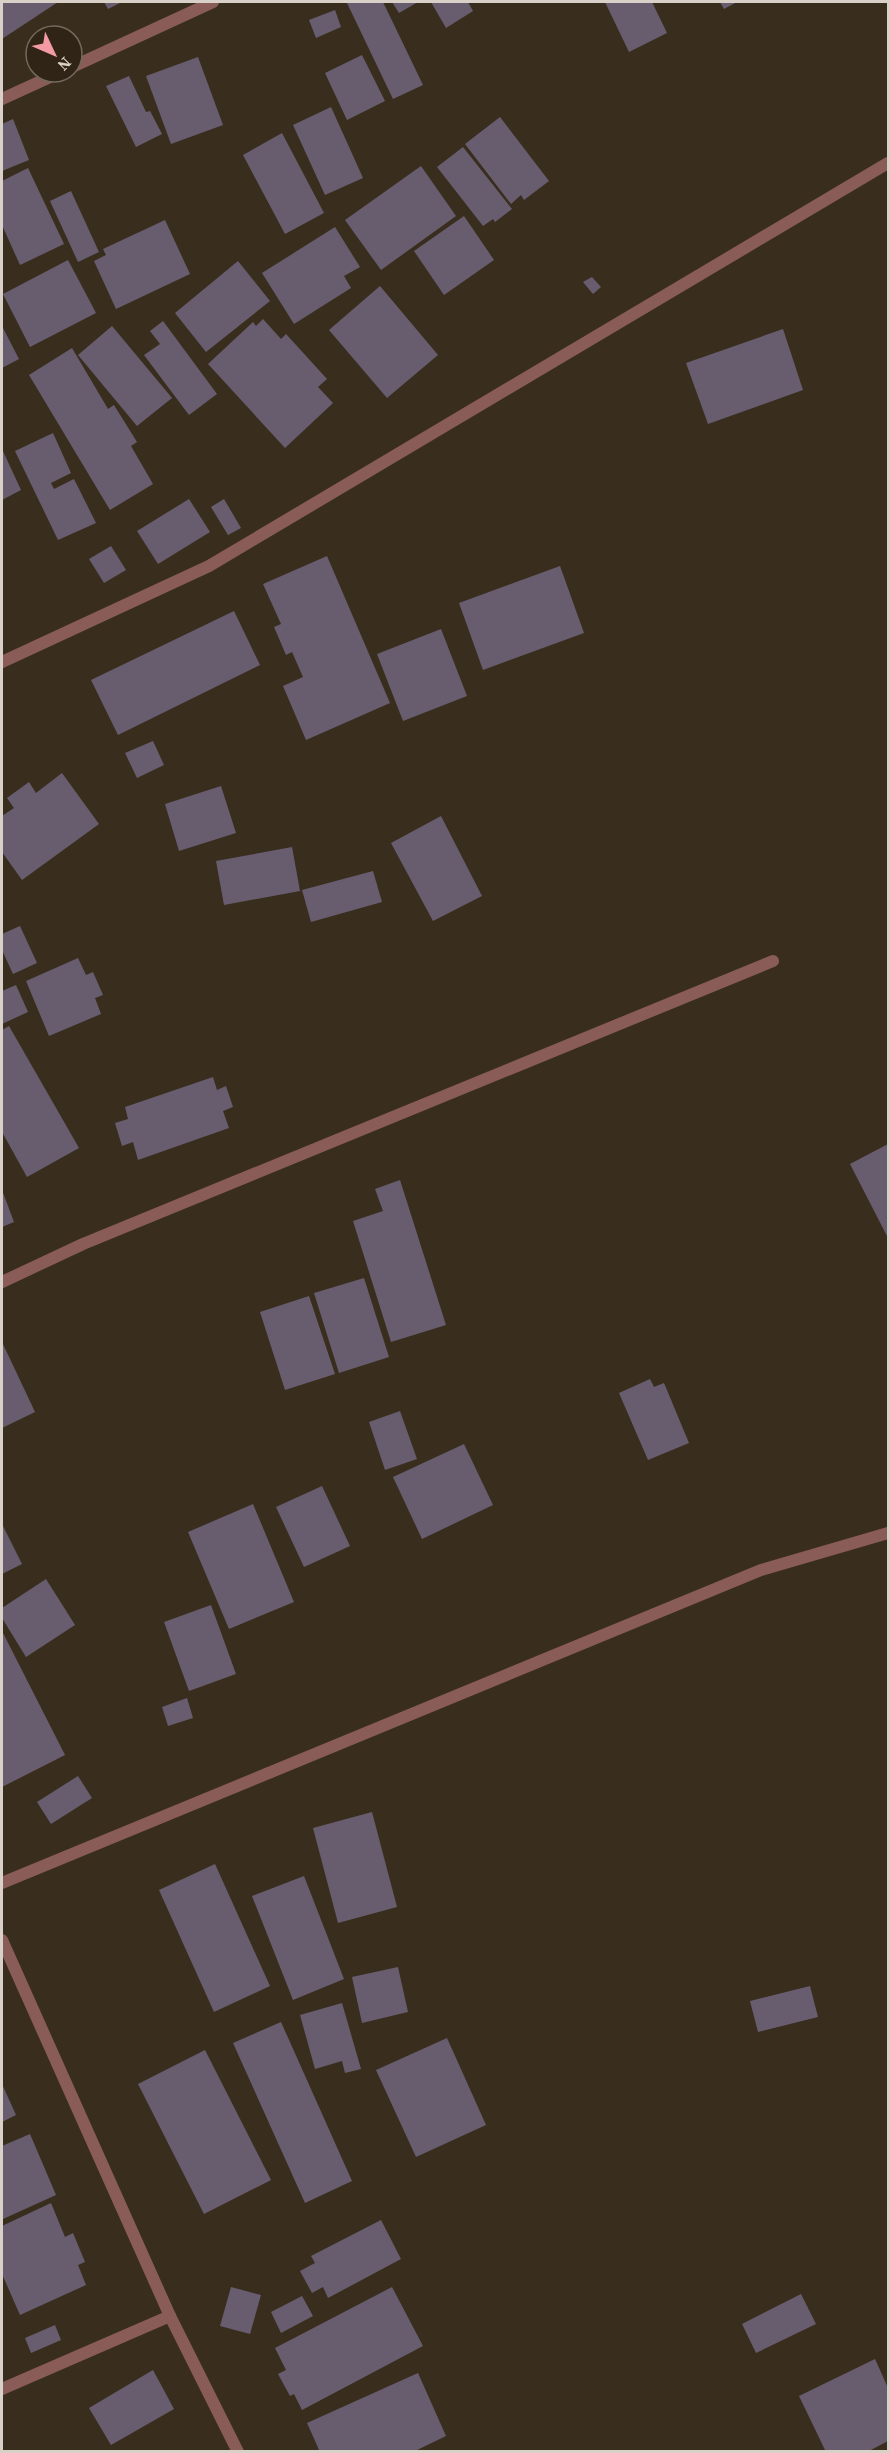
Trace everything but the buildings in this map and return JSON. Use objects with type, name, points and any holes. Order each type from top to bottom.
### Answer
[{"type":"street","points":[[84,61],[213,2]]},
{"type":"street","points":[[2,99],[35,84]]},
{"type":"street","points":[[2,662],[209,566],[888,163]]},
{"type":"street","points":[[2,1282],[83,1244],[772,961]]},
{"type":"street","points":[[2,1883],[761,1570],[888,1533]]},
{"type":"street","points":[[2,1940],[170,2316],[238,2451]]},
{"type":"street","points":[[2,2388],[170,2316]]}]
